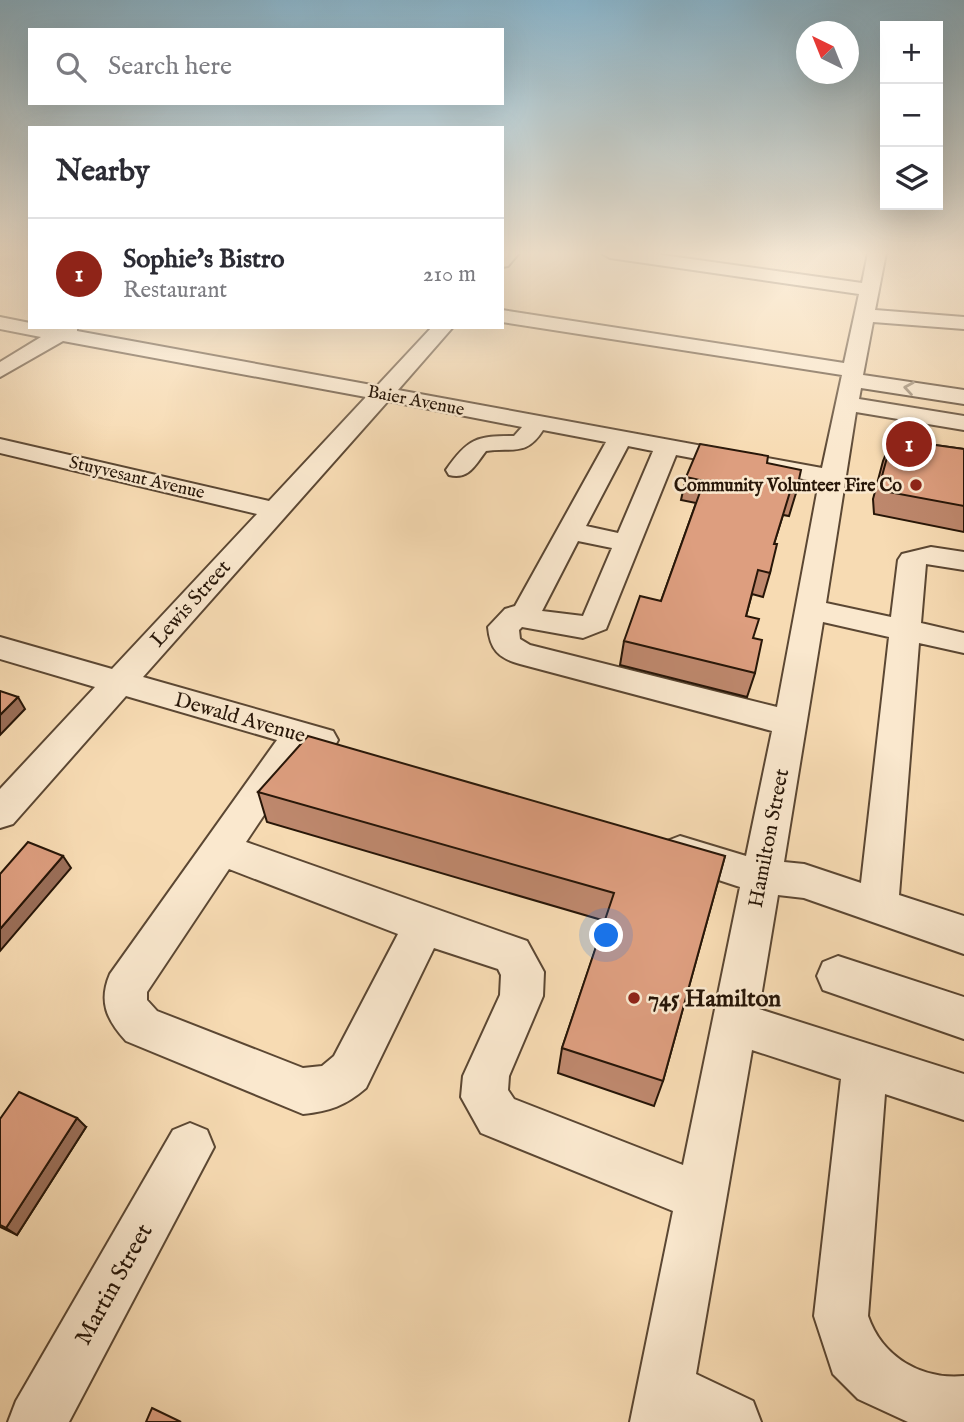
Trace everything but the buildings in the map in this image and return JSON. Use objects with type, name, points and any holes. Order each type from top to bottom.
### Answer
[{"type":"street","points":[[519,319],[852,385],[964,397]]},
{"type":"street","name":"Hamilton Street","points":[[662,1406],[791,723],[832,477],[864,319]]},
{"type":"street","name":"Baier Avenue","points":[[0,323],[28,326]]},
{"type":"street","name":"Lewis Street","points":[[0,813],[441,329]]},
{"type":"street","points":[[0,372],[65,331]]},
{"type":"street","name":"Baier Avenue","points":[[65,331],[382,394],[832,477]]},
{"type":"street","points":[[852,385],[964,423]]},
{"type":"street","points":[[458,470],[478,446],[484,443],[517,443],[525,440],[537,422]]},
{"type":"street","points":[[525,615],[620,438]]},
{"type":"street","name":"Stuyvesant Avenue","points":[[0,446],[275,510]]},
{"type":"street","points":[[667,447],[595,622],[590,627],[579,628],[525,615],[508,620],[503,627],[502,637],[511,650],[791,723]]},
{"type":"street","points":[[570,531],[627,543]]},
{"type":"street","points":[[878,906],[912,560],[920,555],[934,555],[964,561]]},
{"type":"street","points":[[810,609],[964,643]]},
{"type":"street","name":"Dewald Avenue","points":[[0,648],[353,750]]},
{"type":"street","points":[[300,734],[125,988],[126,1009],[142,1026],[303,1091],[331,1088],[350,1072],[424,926]]},
{"type":"street","points":[[643,840],[761,877],[804,881],[964,935]]},
{"type":"street","points":[[220,849],[424,926],[512,955],[523,972],[521,996],[486,1076],[484,1097],[498,1115],[701,1197]]},
{"type":"street","points":[[838,976],[964,1018]]},
{"type":"street","points":[[733,1022],[964,1097]]},
{"type":"street","points":[[865,1064],[841,1316],[853,1354],[878,1380],[940,1407],[964,1405]]},
{"type":"street","name":"Martin Street","points":[[37,1422],[190,1147]]},
{"type":"street","points":[[662,1406],[732,1422]]},
{"type":"place","name":"Sophie's Bistro","points":[[909,444]]},
{"type":"place","name":"Community Volunteer Fire Co","points":[[916,485]]},
{"type":"place","name":"745 Hamilton","points":[[634,998]]}]
